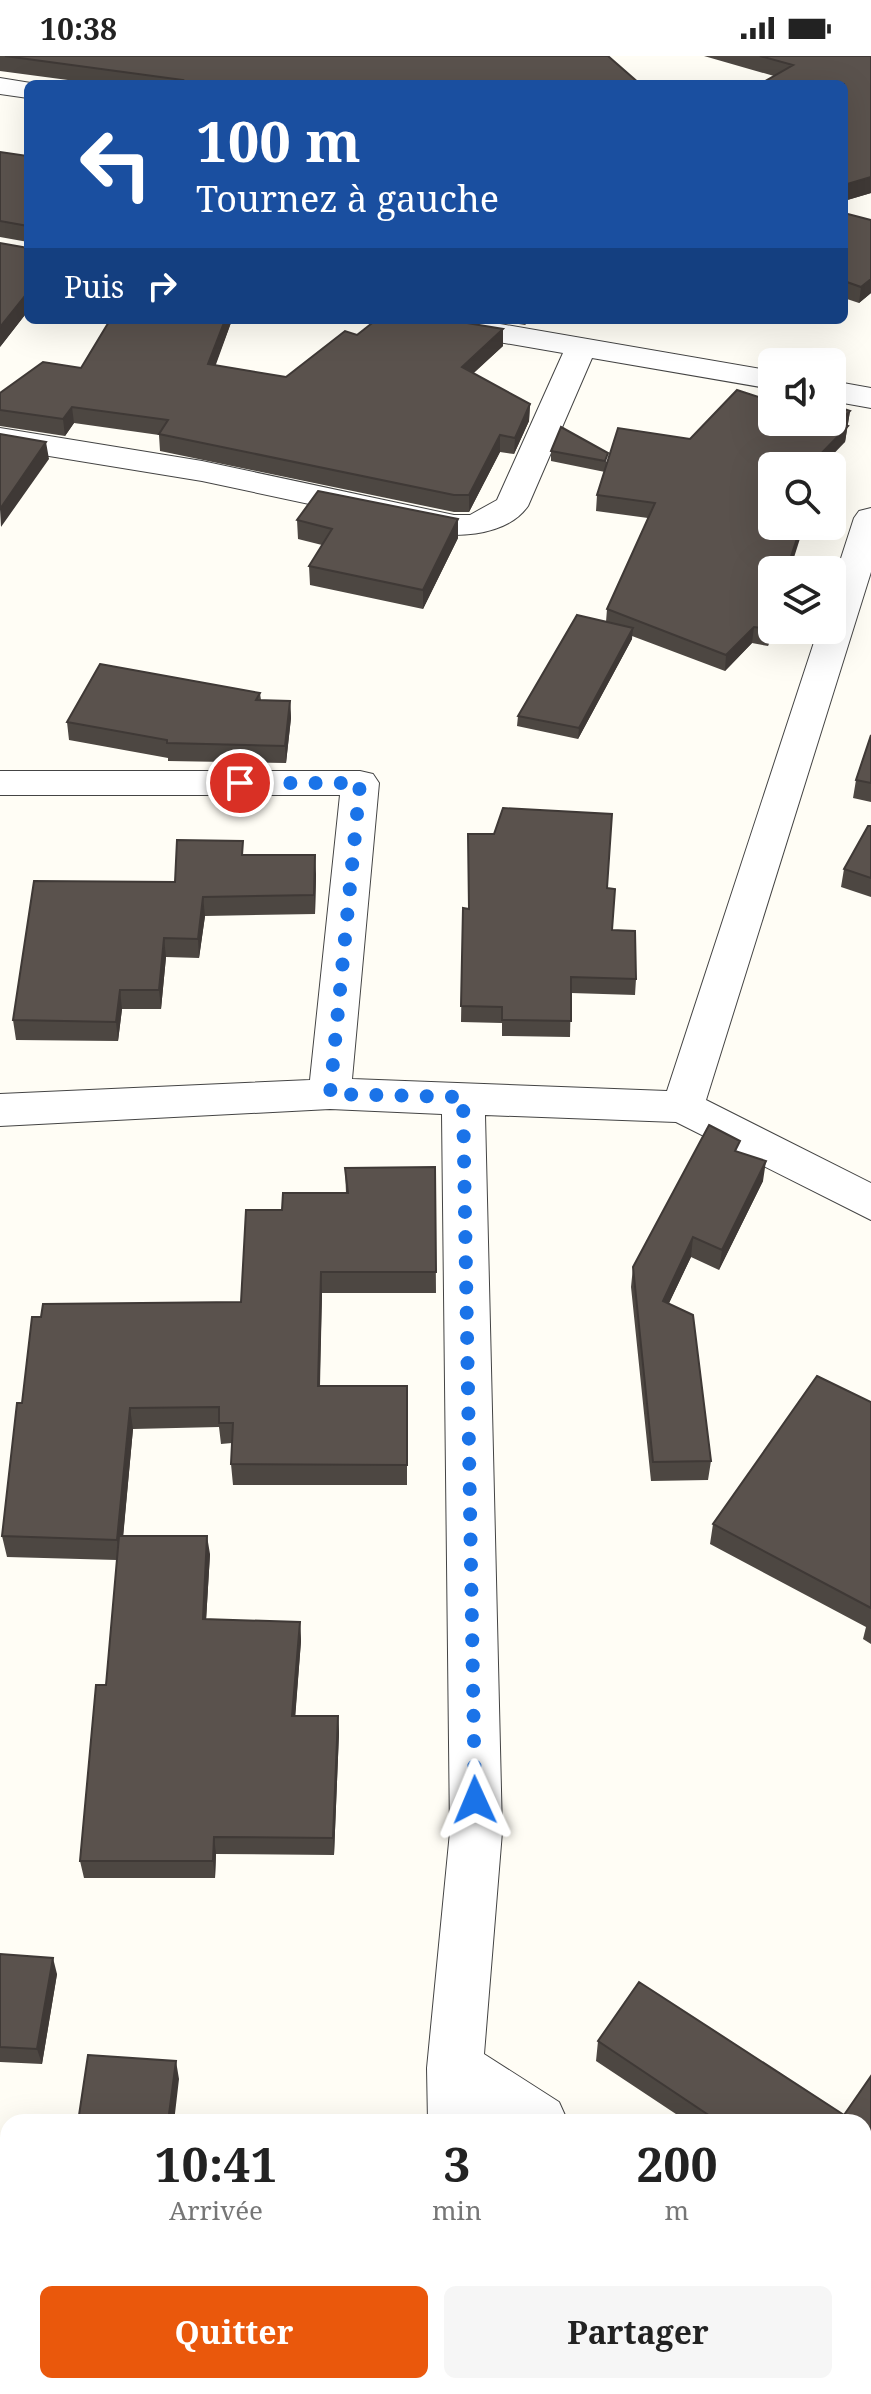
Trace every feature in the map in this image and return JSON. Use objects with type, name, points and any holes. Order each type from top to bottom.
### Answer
[{"type":"street","points":[[0,86],[24,89]]},
{"type":"street","points":[[446,324],[758,378]]},
{"type":"street","points":[[0,438],[202,471],[454,525],[477,525],[511,506],[581,347]]},
{"type":"street","points":[[846,394],[871,398]]},
{"type":"street","points":[[683,1107],[871,518]]},
{"type":"street","points":[[0,783],[360,783],[330,1094]]},
{"type":"street","points":[[0,1110],[330,1094],[683,1107],[871,1203]]},
{"type":"street","points":[[463,1097],[476,1832],[456,2095],[514,2114]]},
{"type":"building","points":[[5,56],[608,56],[635,80],[183,80]]},
{"type":"building","points":[[760,56],[871,56],[871,177],[848,184],[848,80],[767,80],[793,65]]},
{"type":"building","points":[[0,152],[24,155],[24,225],[0,221]]},
{"type":"building","points":[[848,214],[871,220],[871,279],[861,287],[848,282]]},
{"type":"building","points":[[0,243],[24,247],[24,297],[0,327]]},
{"type":"building","points":[[108,324],[223,324],[208,364],[286,377],[345,331],[357,335],[371,324],[473,324],[503,329],[462,367],[530,404],[515,438],[500,435],[469,495],[454,495],[159,434],[168,420],[72,407],[63,419],[0,410],[0,393],[43,362],[81,368]]},
{"type":"building","points":[[737,390],[758,397],[758,436],[838,436],[823,452],[758,452],[758,540],[796,540],[791,556],[758,556],[758,628],[754,627],[726,655],[607,609],[655,503],[597,495],[618,428],[690,439]]},
{"type":"building","points":[[561,427],[608,453],[605,461],[551,451]]},
{"type":"building","points":[[0,434],[46,442],[0,509]]},
{"type":"building","points":[[318,491],[458,519],[423,590],[309,566],[332,529],[297,520]]},
{"type":"building","points":[[577,615],[633,628],[579,728],[518,716]]},
{"type":"building","points":[[100,664],[260,693],[256,700],[290,701],[285,746],[167,743],[167,740],[67,722]]},
{"type":"building","points":[[871,735],[871,783],[856,780]]},
{"type":"building","points":[[503,808],[612,814],[607,888],[615,889],[612,930],[635,931],[636,979],[571,977],[571,1021],[502,1020],[502,1007],[461,1006],[463,908],[469,909],[468,834],[494,834]]},
{"type":"building","points":[[868,826],[871,826],[871,878],[844,869]]},
{"type":"building","points":[[177,840],[243,841],[242,855],[315,855],[314,895],[203,897],[198,939],[164,938],[159,990],[120,990],[116,1022],[13,1020],[34,881],[175,882]]},
{"type":"building","points":[[709,1125],[740,1141],[735,1151],[766,1161],[722,1250],[693,1237],[663,1301],[693,1315],[711,1461],[653,1462],[633,1267]]},
{"type":"building","points":[[435,1167],[436,1272],[321,1272],[318,1386],[407,1386],[407,1465],[231,1464],[233,1423],[219,1423],[219,1407],[130,1408],[117,1540],[2,1536],[17,1403],[22,1403],[32,1317],[41,1317],[43,1304],[241,1302],[246,1210],[282,1210],[283,1193],[348,1193],[345,1168]]},
{"type":"building","points":[[817,1376],[871,1402],[871,1608],[713,1524]]},
{"type":"building","points":[[119,1536],[207,1536],[203,1619],[300,1622],[292,1716],[338,1716],[333,1838],[214,1837],[213,1861],[80,1861],[96,1685],[106,1685]]},
{"type":"building","points":[[0,1954],[53,1958],[37,2049],[0,2047]]},
{"type":"building","points":[[639,1982],[842,2114],[707,2114],[598,2041]]},
{"type":"building","points":[[88,2055],[176,2061],[169,2114],[79,2114]]},
{"type":"building","points":[[871,2076],[871,2114],[845,2114]]},
{"type":"route","points":[[240,783],[360,783],[330,1094],[463,1097],[475,1800]]}]
